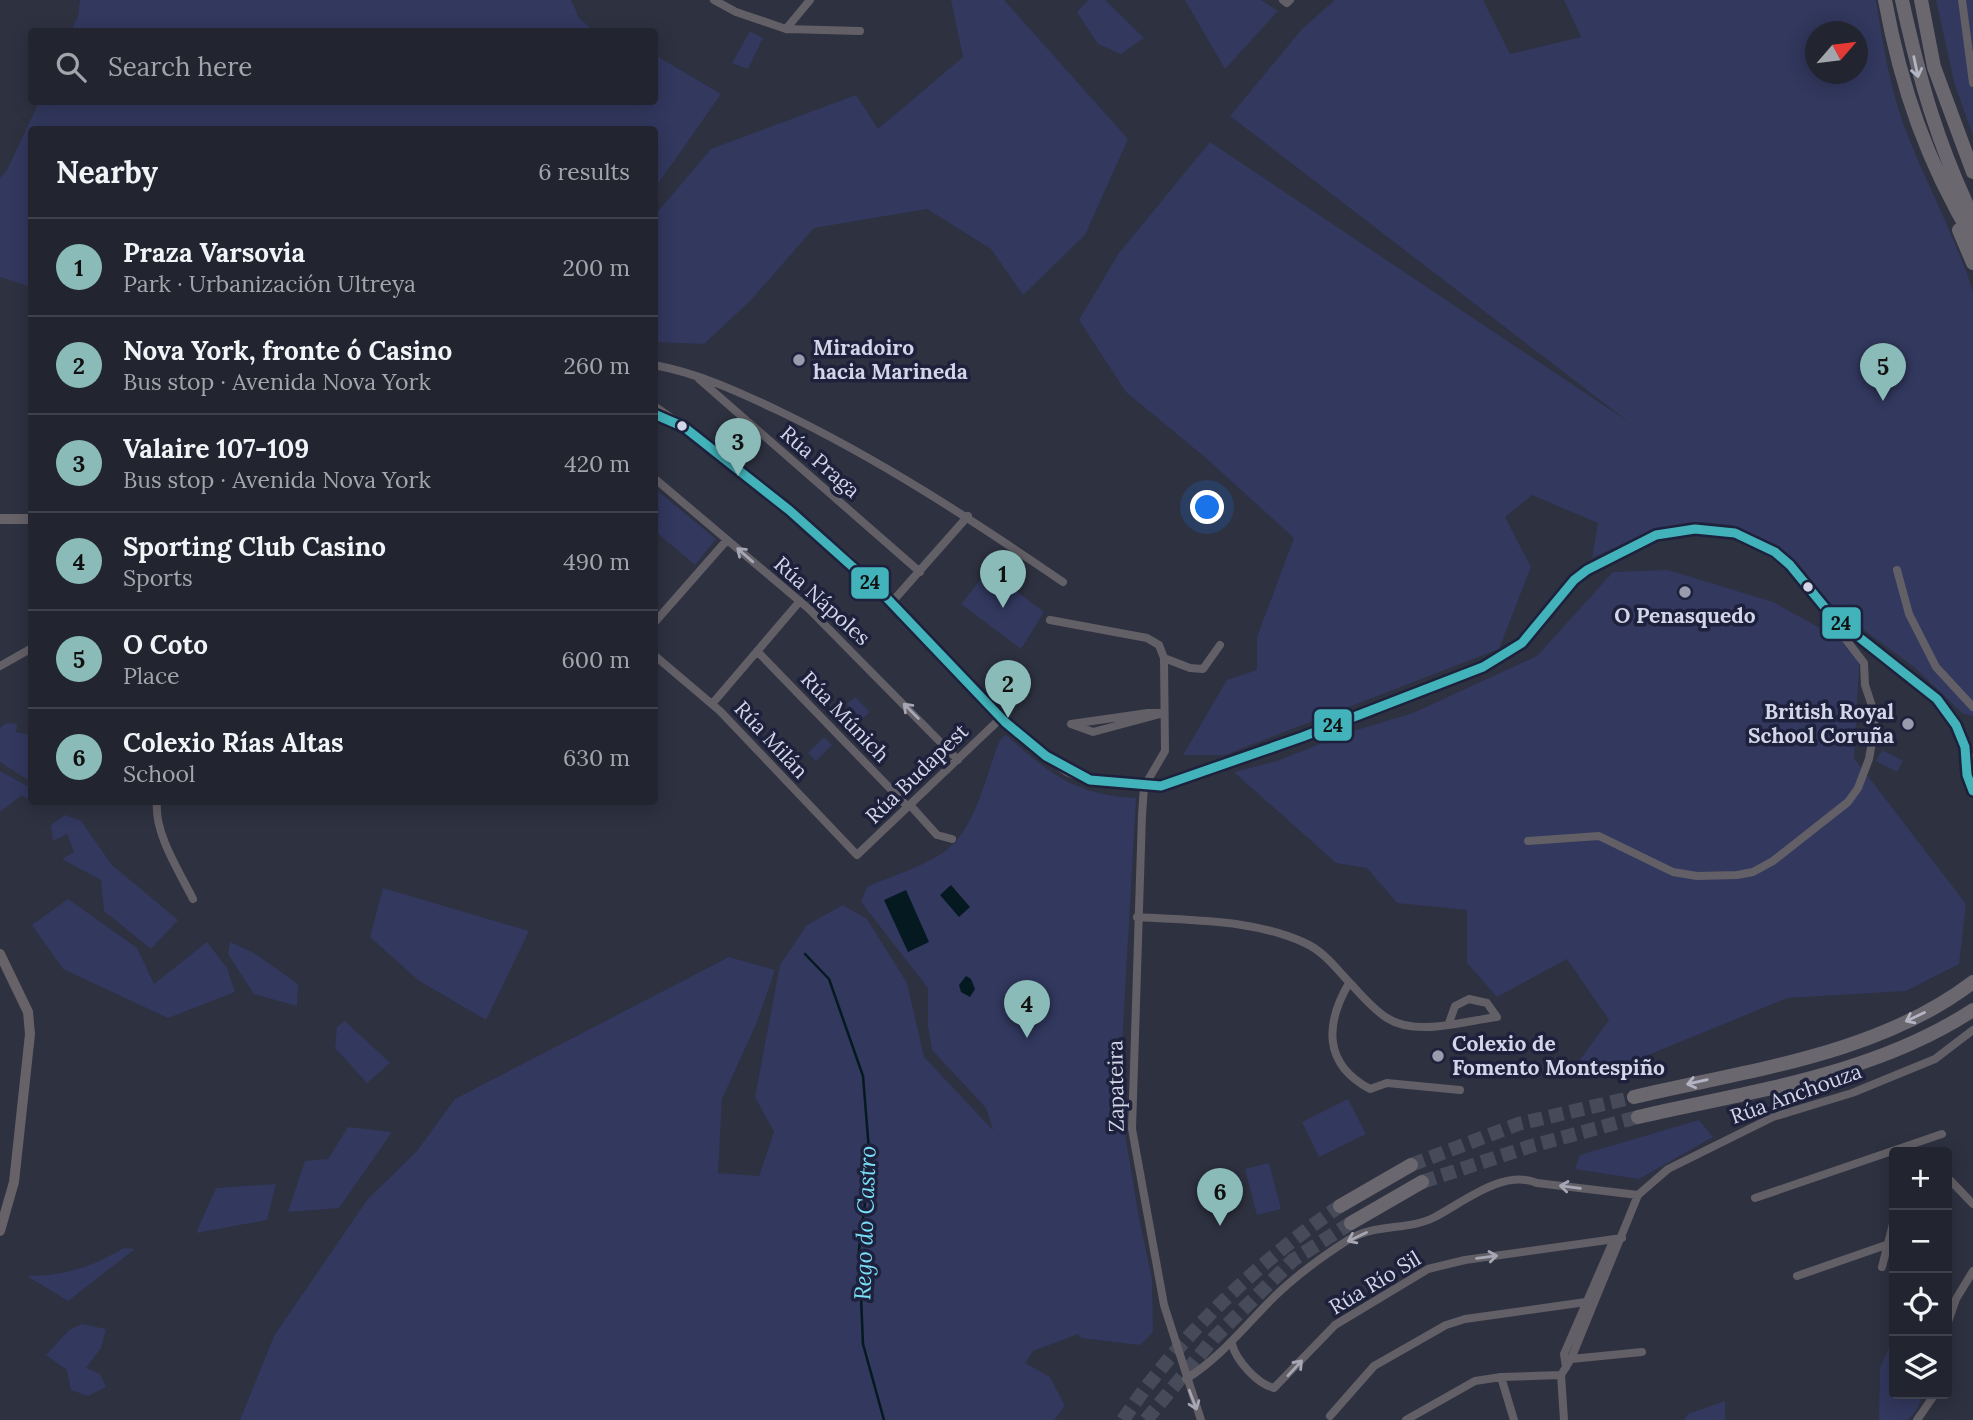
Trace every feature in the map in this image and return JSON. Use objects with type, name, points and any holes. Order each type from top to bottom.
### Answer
[{"type":"highway","points":[[1885,0],[1903,83],[1921,139],[1973,263]]},
{"type":"highway","points":[[1902,0],[1921,89],[1944,157],[1973,218]]},
{"type":"highway","points":[[1923,0],[1923,20],[1949,114],[1973,172]]},
{"type":"highway","points":[[1921,139],[1952,205],[1973,239]]},
{"type":"highway","points":[[1634,1097],[1835,1049],[1932,1009],[1973,982]]},
{"type":"highway","points":[[1639,1117],[1879,1058],[1943,1030],[1973,1010]]},
{"type":"highway","points":[[1340,1206],[1411,1165]]},
{"type":"highway","points":[[1351,1223],[1422,1182]]},
{"type":"street","points":[[714,0],[736,12],[786,29],[860,31]]},
{"type":"street","points":[[786,29],[810,0]]},
{"type":"street","points":[[1283,0],[1287,3],[1290,0]]},
{"type":"street","points":[[1962,0],[1973,83]]},
{"type":"street","points":[[658,366],[726,386],[835,438],[968,516],[1063,582]]},
{"type":"street","name":"Rúa Praga","points":[[697,377],[920,572]]},
{"type":"street","points":[[658,410],[789,510],[892,602],[1027,742],[1067,771],[1090,780],[1144,787],[1161,786],[1206,772],[1483,667],[1522,643],[1574,580],[1587,570],[1656,536],[1695,528],[1716,529],[1754,540],[1790,565],[1864,663],[1865,685],[1873,709],[1874,725],[1869,759],[1862,781],[1847,802],[1808,837],[1753,872],[1697,876],[1657,866],[1609,838],[1599,836],[1528,841]]},
{"type":"street","points":[[658,416],[684,427]]},
{"type":"street","name":"Rúa Nápoles","points":[[658,481],[800,601],[958,760]]},
{"type":"street","points":[[892,602],[968,516]]},
{"type":"street","points":[[0,519],[28,519]]},
{"type":"street","points":[[658,618],[727,540]]},
{"type":"street","points":[[1898,570],[1909,614],[1936,667],[1973,707]]},
{"type":"street","points":[[1814,597],[1858,639],[1937,699],[1956,725],[1973,768]]},
{"type":"street","points":[[712,704],[800,601]]},
{"type":"street","points":[[1050,620],[1147,638],[1159,645],[1164,659],[1165,751],[1144,787]]},
{"type":"street","points":[[1164,659],[1190,668],[1203,668],[1220,645]]},
{"type":"street","points":[[0,666],[28,650]]},
{"type":"street","name":"Rúa Múnich","points":[[757,651],[937,835],[952,839]]},
{"type":"street","name":"Rúa Milán","points":[[658,657],[712,704],[857,855]]},
{"type":"street","points":[[1148,713],[1164,713],[1093,732],[1071,724],[1148,713]]},
{"type":"street","name":"Rúa Budapest","points":[[857,855],[1001,718]]},
{"type":"street","points":[[1965,747],[1967,775],[1973,790]]},
{"type":"street","name":"Zapateira","points":[[1144,787],[1137,917],[1132,1129],[1164,1305],[1201,1420]]},
{"type":"street","points":[[157,805],[156,812],[165,838],[192,899]]},
{"type":"street","points":[[1137,917],[1243,924],[1274,931],[1307,943],[1339,968],[1349,983],[1388,1019],[1417,1027],[1449,1023],[1485,1018],[1497,1017],[1488,1003],[1469,999],[1455,1006],[1449,1023]]},
{"type":"street","points":[[0,954],[28,1012],[30,1034],[28,1082],[15,1182],[0,1231]]},
{"type":"street","points":[[1349,983],[1332,1021],[1332,1041],[1339,1064],[1357,1083],[1370,1089],[1387,1083],[1460,1090]]},
{"type":"street","name":"Rúa Anchouza","points":[[1563,1371],[1572,1359],[1638,1195],[1668,1169],[1773,1117],[1852,1093],[1935,1059],[1973,1030]]},
{"type":"street","points":[[1755,1198],[1942,1134]]},
{"type":"street","points":[[1919,1142],[1922,1147]]},
{"type":"street","points":[[1186,1379],[1232,1344],[1273,1298],[1348,1240],[1386,1226],[1425,1222],[1507,1179],[1523,1177],[1537,1183],[1638,1195]]},
{"type":"street","points":[[1952,1182],[1973,1204]]},
{"type":"street","points":[[1882,1267],[1889,1236]]},
{"type":"street","name":"Rúa Anchouza","points":[[1563,1371],[1564,1354],[1586,1302],[1611,1246],[1622,1238]]},
{"type":"street","name":"Rúa Río Sil","points":[[1232,1344],[1237,1359],[1266,1387],[1274,1388],[1335,1325],[1428,1269],[1465,1260],[1622,1238]]},
{"type":"street","points":[[1797,1276],[1886,1245]]},
{"type":"street","points":[[1952,1311],[1973,1271]]},
{"type":"street","points":[[1330,1416],[1374,1366],[1446,1325],[1465,1319],[1586,1302]]},
{"type":"street","points":[[1572,1359],[1642,1352]]},
{"type":"street","points":[[1406,1420],[1475,1381],[1563,1371],[1564,1420]]},
{"type":"street","points":[[1501,1377],[1511,1419]]},
{"type":"street","points":[[1917,1420],[1932,1399]]},
{"type":"shaded area","points":[[80,0],[571,0],[579,18],[591,28],[72,28],[78,16]]},
{"type":"shaded area","points":[[951,0],[1004,0],[1128,139],[1085,235],[1023,295],[991,249],[927,209],[814,228],[752,299],[704,344],[658,342],[658,211],[711,149],[856,95],[878,129],[963,57]]},
{"type":"shaded area","points":[[1088,0],[1105,0],[1144,38],[1121,54],[1098,44],[1077,12]]},
{"type":"shaded area","points":[[1185,0],[1261,0],[1278,11],[1225,69]]},
{"type":"shaded area","points":[[1335,0],[1483,0],[1510,54],[1581,37],[1564,0],[1876,0],[1900,115],[1973,291],[1973,716],[1962,713],[1914,667],[1825,601],[1789,558],[1766,541],[1730,525],[1701,522],[1658,528],[1592,558],[1598,523],[1532,495],[1505,517],[1531,567],[1499,649],[1225,755],[1183,755],[1227,680],[1257,670],[1257,637],[1294,538],[1207,459],[1126,392],[1079,320],[1119,253],[1210,142],[1630,423],[1230,116],[1302,29]]},
{"type":"shaded area","points":[[1936,0],[1973,0],[1973,136],[1954,82]]},
{"type":"shaded area","points":[[750,31],[763,38],[748,69],[732,63]]},
{"type":"shaded area","points":[[658,57],[721,94],[658,184],[658,126],[28,126],[28,286],[0,277],[0,178],[7,170],[38,105],[658,105]]},
{"type":"shaded area","points":[[658,491],[716,539],[695,565],[658,534]]},
{"type":"shaded area","points":[[988,570],[1044,612],[1021,649],[961,604]]},
{"type":"shaded area","points":[[1668,570],[1773,602],[1860,650],[1854,758],[1966,904],[1959,964],[1906,991],[1787,998],[1624,1065],[1568,1076],[1609,1020],[1567,959],[1497,997],[1467,963],[1467,910],[1397,903],[1367,868],[1336,863],[1234,772],[1277,761],[1350,732],[1413,713],[1537,656],[1613,572]]},
{"type":"shaded area","points":[[855,697],[870,712],[862,719],[847,704]]},
{"type":"shaded area","points":[[6,723],[17,724],[16,732],[28,734],[28,780],[0,762],[0,728]]},
{"type":"shaded area","points":[[1006,735],[1036,761],[1065,780],[1096,792],[1136,798],[1119,1098],[1152,1279],[1153,1332],[1140,1345],[1081,1338],[1078,1334],[1033,1351],[1025,1363],[1050,1377],[1065,1406],[1054,1420],[240,1420],[274,1336],[367,1200],[417,1151],[455,1099],[729,957],[775,970],[757,1022],[722,1099],[718,1173],[759,1176],[774,1132],[755,1097],[780,965],[807,925],[843,905],[867,919],[907,983],[924,1057],[993,1130],[986,1108],[932,1050],[928,1026],[928,988],[861,902],[867,887],[924,864],[953,844],[971,818],[1000,740]]},
{"type":"shaded area","points":[[824,737],[832,745],[816,761],[808,753]]},
{"type":"shaded area","points":[[1882,750],[1903,761],[1897,772],[1876,761]]},
{"type":"shaded area","points":[[0,771],[28,786],[28,799],[22,795],[0,812]]},
{"type":"shaded area","points":[[65,815],[81,821],[112,865],[178,920],[151,949],[104,911],[101,880],[62,859],[74,852],[67,834],[53,841],[51,825]]},
{"type":"shaded area","points":[[951,885],[970,907],[959,917],[940,895]]},
{"type":"shaded area","points":[[383,888],[529,931],[486,1020],[418,980],[370,937]]},
{"type":"shaded area","points":[[906,890],[929,942],[908,952],[884,900]]},
{"type":"shaded area","points":[[68,899],[137,948],[154,984],[207,942],[227,968],[235,992],[168,1018],[63,969],[32,925]]},
{"type":"shaded area","points":[[230,942],[254,953],[298,984],[297,1006],[254,994],[228,954]]},
{"type":"shaded area","points":[[966,976],[971,979],[975,989],[970,997],[961,992],[959,985]]},
{"type":"shaded area","points":[[345,1021],[390,1063],[367,1083],[335,1048],[337,1027]]},
{"type":"shaded area","points":[[1348,1099],[1366,1134],[1319,1157],[1302,1122]]},
{"type":"shaded area","points":[[1699,1120],[1713,1137],[1639,1179],[1575,1169],[1580,1155]]},
{"type":"shaded area","points":[[348,1127],[392,1132],[339,1208],[288,1212],[305,1161],[328,1159]]},
{"type":"shaded area","points":[[1269,1163],[1281,1209],[1257,1215],[1245,1169]]},
{"type":"shaded area","points":[[276,1184],[267,1220],[196,1233],[216,1188]]},
{"type":"shaded area","points":[[124,1248],[135,1249],[68,1301],[27,1276],[78,1269]]},
{"type":"shaded area","points":[[82,1324],[106,1329],[101,1348],[86,1368],[100,1374],[106,1387],[88,1396],[71,1390],[67,1370],[46,1355],[69,1330]]},
{"type":"shaded area","points":[[1889,1347],[1889,1399],[1921,1399],[1908,1420],[1879,1420],[1880,1368]]},
{"type":"shaded area","points":[[1725,1401],[1725,1420],[1684,1420],[1688,1414]]},
{"type":"waterway","name":"Rego do Castro","points":[[805,954],[829,979],[863,1076],[870,1163],[859,1249],[863,1344],[884,1420]]},
{"type":"tunnel","points":[[1411,1165],[1518,1124],[1634,1097]]},
{"type":"tunnel","points":[[1422,1182],[1528,1147],[1638,1117]]},
{"type":"tunnel","points":[[1123,1420],[1169,1359],[1222,1302],[1280,1251],[1340,1206]]},
{"type":"tunnel","points":[[1146,1420],[1214,1338],[1293,1260],[1351,1223]]},
{"type":"transit line","name":"24","points":[[658,416],[684,427],[789,510],[884,595],[1005,722],[1046,756],[1090,780],[1161,786],[1302,737],[1483,667],[1522,643],[1574,580],[1587,570],[1656,535],[1695,529],[1735,533],[1775,552],[1790,565],[1831,615],[1937,699],[1956,725],[1965,747],[1967,775],[1973,791]]},
{"type":"place","name":"Miradoiro hacia Marineda","points":[[799,360]]},
{"type":"place","name":"O Coto","points":[[1883,401]]},
{"type":"place","name":"Valaire 107-109","points":[[738,476]]},
{"type":"place","name":"O Penasquedo","points":[[1685,592]]},
{"type":"place","name":"Praza Varsovia","points":[[1003,608]]},
{"type":"place","name":"Nova York, fronte ó Casino","points":[[1008,718]]},
{"type":"place","name":"British Royal School Coruña","points":[[1908,724]]},
{"type":"place","name":"Sporting Club Casino","points":[[1027,1038]]},
{"type":"place","name":"Colexio de Fomento Montespiño","points":[[1438,1056]]},
{"type":"place","name":"Colexio Rías Altas","points":[[1220,1226]]}]
